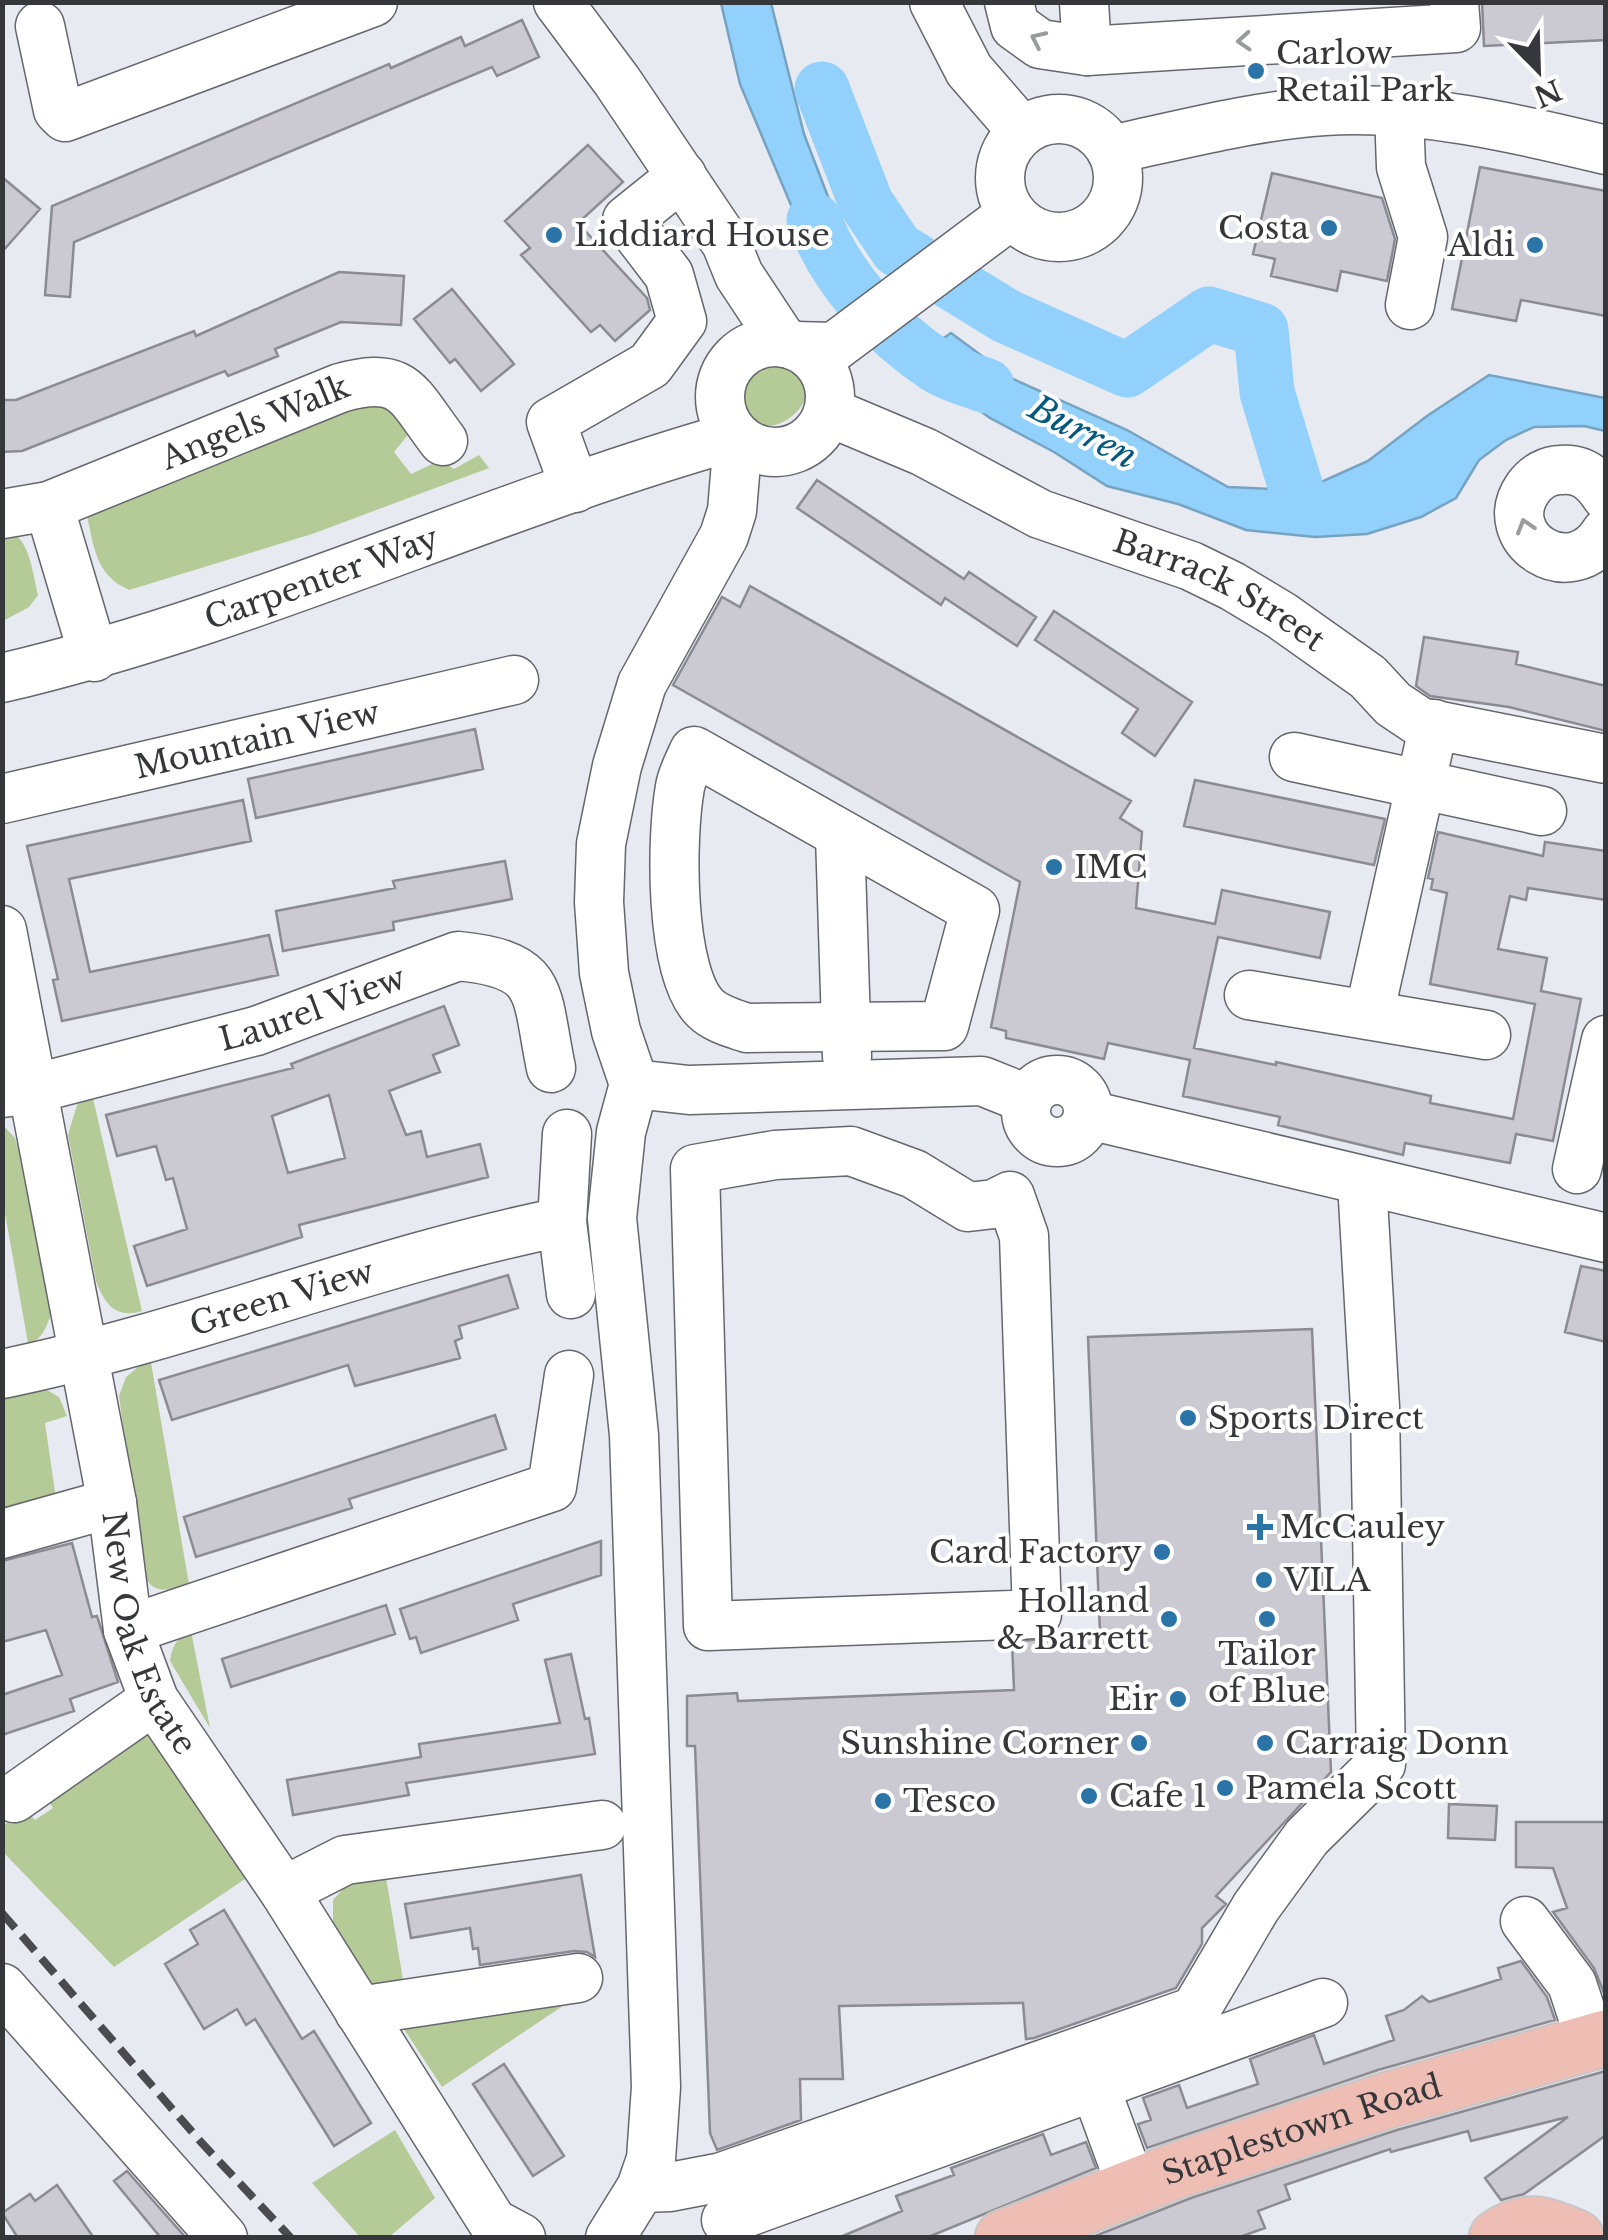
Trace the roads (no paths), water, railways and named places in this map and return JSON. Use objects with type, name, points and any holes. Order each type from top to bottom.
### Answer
[{"type":"main road","name":"Staplestown Road","points":[[1003,2238],[1132,2188],[1388,2100],[1598,2040]]},
{"type":"main road","points":[[1497,2238],[1515,2225],[1542,2224],[1576,2238]]},
{"type":"street","points":[[40,26],[58,110],[65,117],[372,2]]},
{"type":"street","points":[[558,2],[726,242],[740,276],[814,365],[821,428],[793,450],[732,511]]},
{"type":"street","points":[[934,2],[969,70],[1022,131]]},
{"type":"street","points":[[1009,2],[1015,26],[1040,44],[1088,51],[1456,28],[1454,2]]},
{"type":"street","points":[[1084,2],[1088,51]]},
{"type":"street","points":[[1111,150],[1238,123],[1324,111],[1399,112],[1537,133],[1606,150]]},
{"type":"street","points":[[1399,112],[1402,167],[1423,237],[1410,305]]},
{"type":"street","points":[[814,365],[1002,223],[1063,237],[1082,232],[1098,221],[1117,188],[1117,168],[1101,136],[1071,120],[1037,123],[1022,131],[1009,145],[1002,162],[1002,223]]},
{"type":"street","points":[[575,488],[552,422],[650,365],[682,321],[669,275],[627,220],[682,176]]},
{"type":"street","points":[[610,2238],[641,2188],[651,2159],[655,2067],[634,1435],[612,1218],[621,1132],[634,1084],[616,1031],[604,973],[599,902],[601,844],[617,766],[642,684],[724,536],[732,511],[731,409],[740,276]]},
{"type":"street","points":[[731,409],[760,344],[814,365]]},
{"type":"street","name":"Barrack Street","points":[[814,365],[924,452],[1040,514],[1190,566],[1232,586],[1282,616],[1368,678],[1393,704],[1420,722],[1606,759]]},
{"type":"street","name":"Angels Walk","points":[[2,514],[49,506],[340,388],[370,380],[390,382],[406,393],[443,441]]},
{"type":"street","points":[[731,409],[757,450],[793,450]]},
{"type":"street","name":"Carpenter Way","points":[[2,678],[94,657],[244,608],[575,488],[638,463],[731,409]]},
{"type":"street","points":[[49,506],[94,657]]},
{"type":"street","name":"Mountain View","points":[[2,799],[514,680]]},
{"type":"street","points":[[1369,1015],[1434,724]]},
{"type":"street","points":[[694,750],[840,836],[974,910],[944,1026],[747,1028],[722,1020],[704,1008],[687,980],[673,852],[680,783],[694,750]]},
{"type":"street","points":[[1294,757],[1542,811]]},
{"type":"street","points":[[840,836],[848,1028],[846,1086]]},
{"type":"street","name":"New Oak Estate","points":[[2,930],[18,1091],[84,1357],[112,1503],[128,1630],[154,1700],[284,1891],[493,2224],[521,2238]]},
{"type":"street","name":"Laurel View","points":[[18,1091],[256,1031],[458,956],[494,960],[518,969],[534,987],[552,1068]]},
{"type":"street","points":[[1249,995],[1486,1035]]},
{"type":"street","points":[[1577,1168],[1606,1040]]},
{"type":"street","points":[[634,1084],[689,1090],[982,1080],[1028,1099]]},
{"type":"street","points":[[1065,1080],[1084,1093],[1088,1115],[1084,1127],[1063,1142],[1050,1142],[1032,1130],[1027,1120],[1028,1099],[1043,1082],[1065,1080]]},
{"type":"street","points":[[1088,1115],[1606,1238]]},
{"type":"street","points":[[567,1134],[562,1222],[571,1294]]},
{"type":"street","points":[[1010,1196],[1024,1236],[1036,1614],[708,1626],[695,1168],[775,1154],[851,1151],[914,1174],[968,1207],[994,1204],[1010,1196],[1050,1142]]},
{"type":"street","points":[[641,2188],[722,2177],[1195,2011],[1256,1907],[1307,1836],[1381,1764],[1375,1407],[1362,1182]]},
{"type":"street","name":"Green View","points":[[2,1374],[84,1357],[479,1239],[562,1222]]},
{"type":"street","points":[[128,1630],[552,1487],[569,1375]]},
{"type":"street","points":[[2,1534],[112,1503]]},
{"type":"street","points":[[14,1798],[154,1700]]},
{"type":"street","points":[[284,1891],[345,1860],[602,1825]]},
{"type":"street","points":[[1525,1921],[1572,1984],[1598,2040]]},
{"type":"street","points":[[360,2011],[578,1978]]},
{"type":"street","points":[[2,1988],[223,2238]]},
{"type":"street","points":[[726,2220],[1323,2003]]},
{"type":"street","points":[[1095,2087],[1132,2188]]},
{"type":"water","points":[[721,3],[771,3],[804,134],[835,215],[866,273],[837,294],[820,274],[740,84]]},
{"type":"water","points":[[951,333],[1013,379],[1127,430],[1228,487],[1274,489],[1319,483],[1368,461],[1489,375],[1605,398],[1605,431],[1584,426],[1534,427],[1506,440],[1479,460],[1456,498],[1421,517],[1367,534],[1315,537],[1246,530],[1178,504],[1107,486],[990,418],[910,361]]},
{"type":"waterway","points":[[822,89],[866,203],[897,249],[1006,316],[1127,370],[1209,314],[1261,330],[1267,392],[1301,505]]},
{"type":"waterway","name":"Burren","points":[[814,220],[835,263],[881,320],[937,366],[987,386]]},
{"type":"railway","points":[[2,1913],[200,2141],[291,2238]]},
{"type":"place","name":"Carlow Retail Park","points":[[1256,71]]},
{"type":"place","name":"Costa","points":[[1329,228]]},
{"type":"place","name":"Liddiard House","points":[[554,235]]},
{"type":"place","name":"Aldi","points":[[1535,245]]},
{"type":"place","name":"IMC","points":[[1054,867]]},
{"type":"place","name":"Sports Direct","points":[[1188,1418]]},
{"type":"place","name":"McCauley","points":[[1260,1527]]},
{"type":"place","name":"Card Factory","points":[[1162,1552]]},
{"type":"place","name":"VILA","points":[[1264,1580]]},
{"type":"place","name":"Holland & Barrett","points":[[1169,1619]]},
{"type":"place","name":"Tailor of Blue","points":[[1267,1619]]},
{"type":"place","name":"Eir","points":[[1178,1699]]},
{"type":"place","name":"Sunshine Corner","points":[[1139,1743]]},
{"type":"place","name":"Carraig Donn","points":[[1265,1743]]},
{"type":"place","name":"Pamela Scott","points":[[1225,1788]]},
{"type":"place","name":"Cafe 1","points":[[1089,1796]]},
{"type":"place","name":"Tesco","points":[[883,1801]]}]
